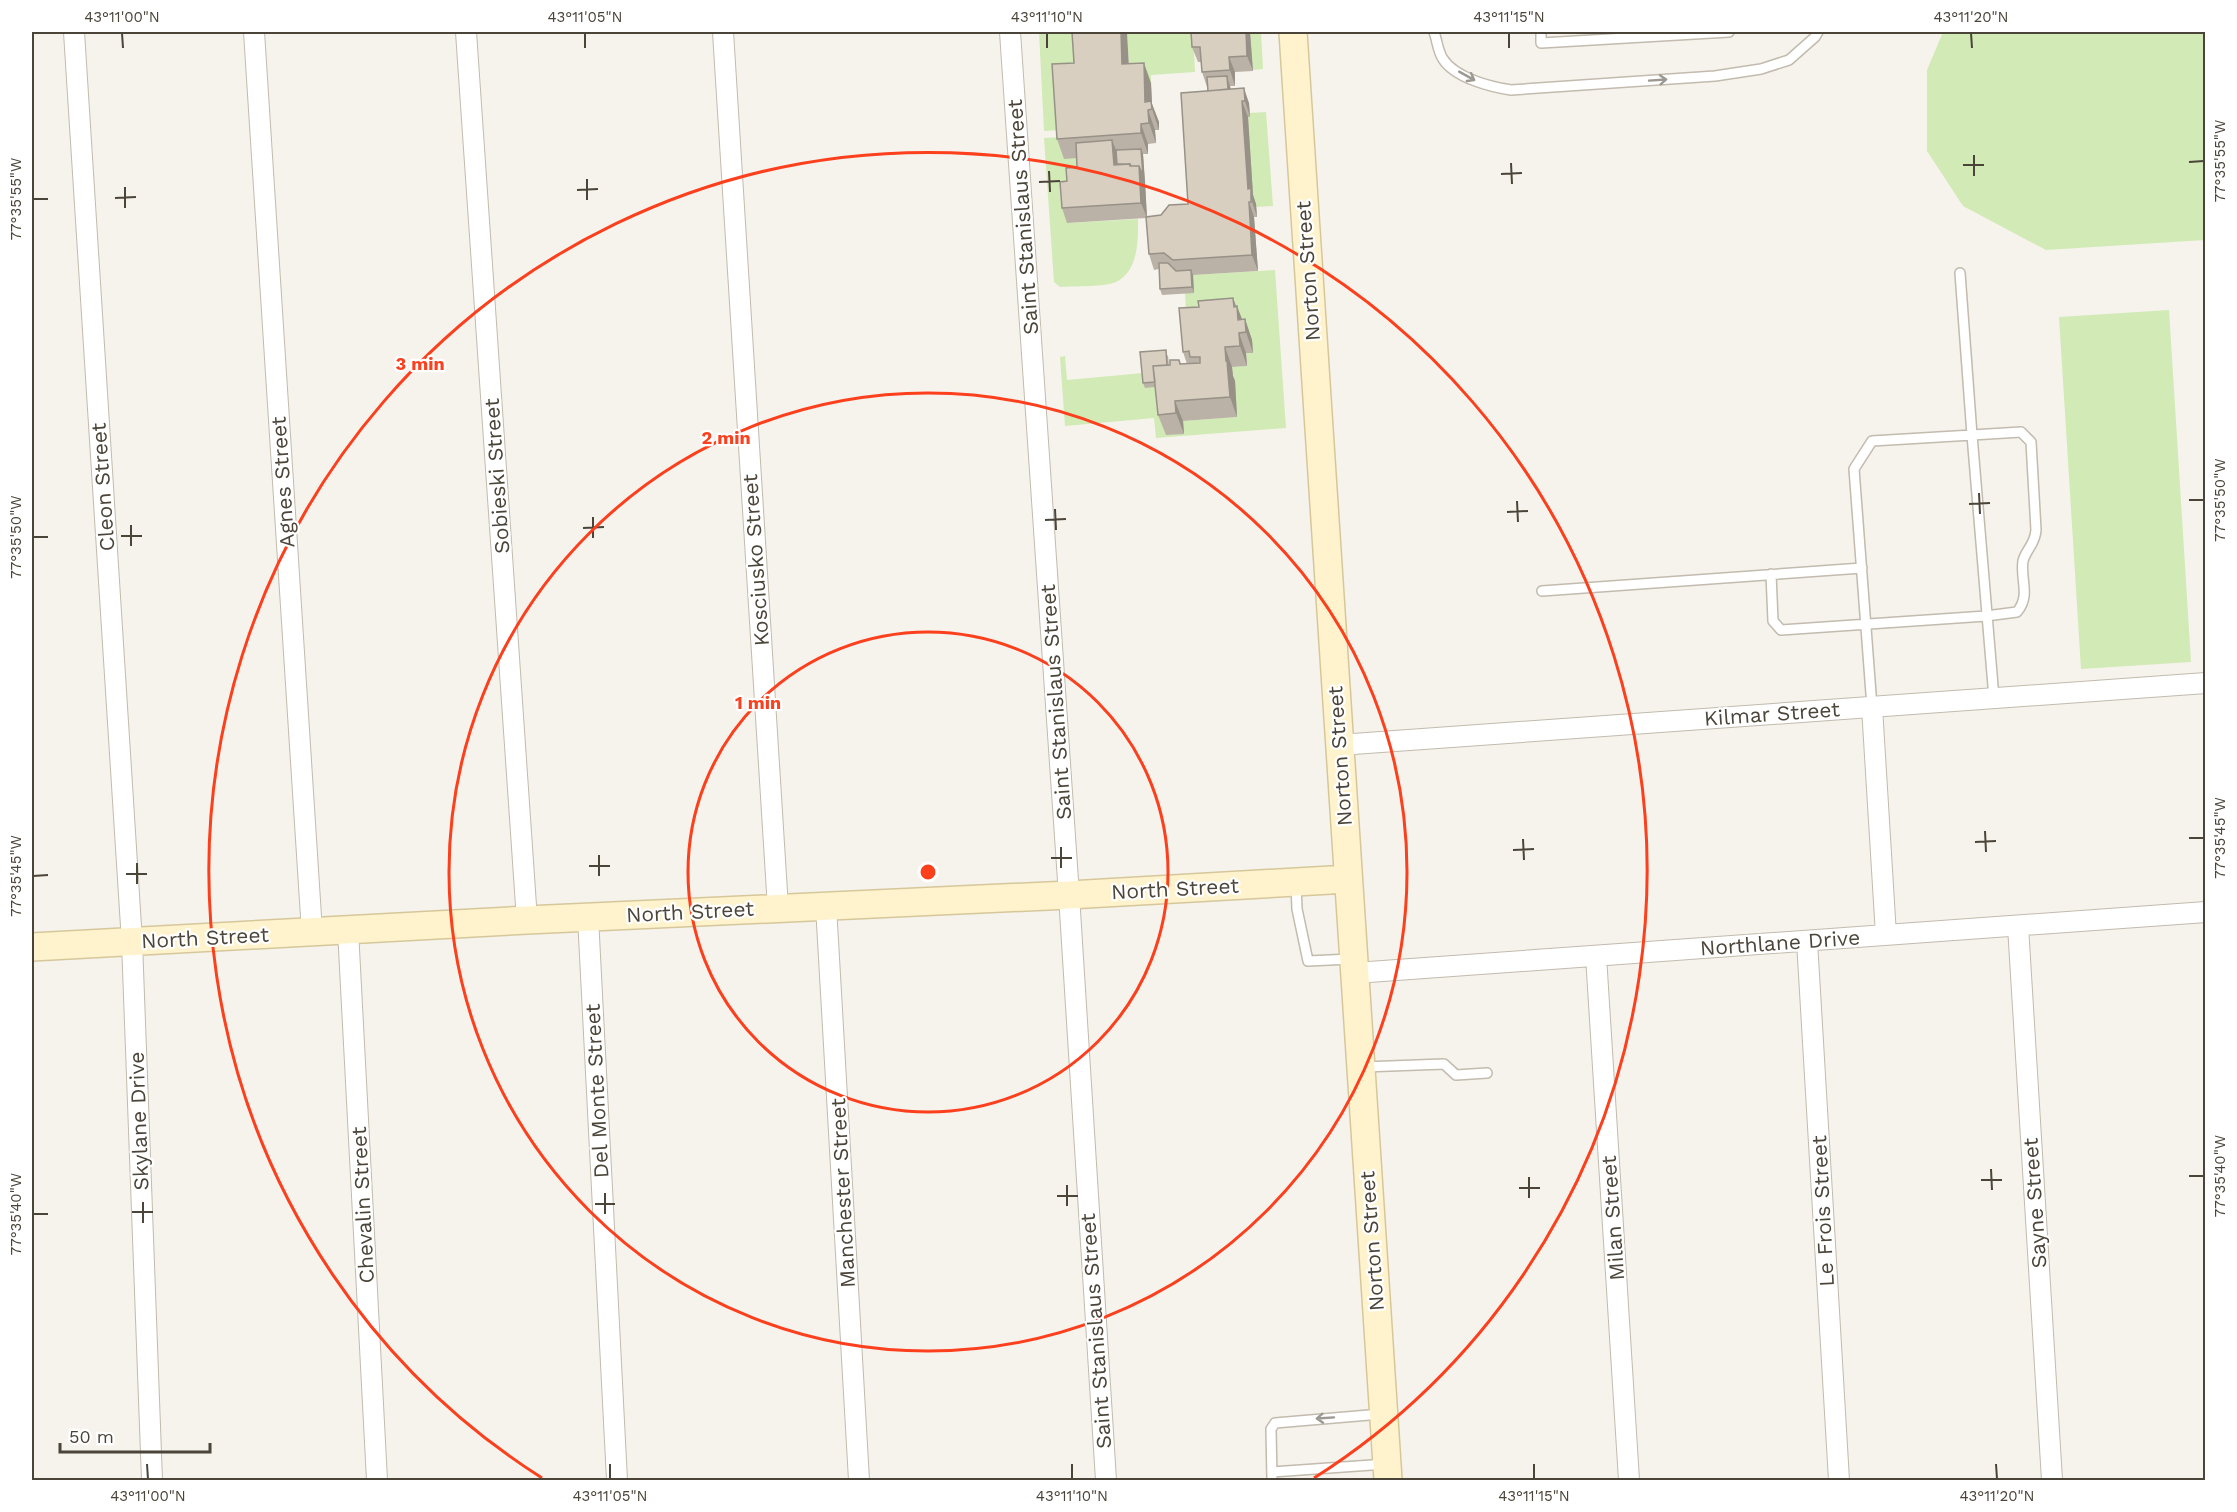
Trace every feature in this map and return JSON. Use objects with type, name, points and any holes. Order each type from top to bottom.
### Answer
[{"type":"main road","name":"Norton Street","points":[[1293,32],[1388,1472]]},
{"type":"main road","name":"North Street","points":[[32,947],[527,920],[1069,896],[1348,879]]},
{"type":"street","name":"Cleon Street","points":[[74,32],[132,942]]},
{"type":"street","name":"Agnes Street","points":[[254,32],[312,932]]},
{"type":"street","name":"Sobieski Street","points":[[466,32],[527,920]]},
{"type":"street","name":"Kosciusko Street","points":[[723,32],[778,908]]},
{"type":"street","name":"Saint Stanislaus Street","points":[[1010,32],[1106,1480]]},
{"type":"street","name":"Kilmar Street","points":[[1340,745],[2205,683]]},
{"type":"street","points":[[1872,707],[1886,935]]},
{"type":"street","name":"Manchester Street","points":[[826,906],[859,1480]]},
{"type":"street","name":"Northlane Drive","points":[[1355,966],[1596,956],[2205,912]]},
{"type":"street","name":"Del Monte Street","points":[[588,917],[617,1480]]},
{"type":"street","name":"Sayne Street","points":[[2018,926],[2052,1480]]},
{"type":"street","name":"Chevalin Street","points":[[348,930],[377,1480]]},
{"type":"street","name":"Le Frois Street","points":[[1807,941],[1839,1480]]},
{"type":"street","name":"Skylane Drive","points":[[132,942],[153,1480]]},
{"type":"street","name":"Milan Street","points":[[1596,956],[1629,1480]]},
{"type":"lane","points":[[1434,32],[1443,59],[1454,69],[1485,86],[1511,90],[1715,76],[1761,69],[1790,60],[1818,32]]},
{"type":"lane","points":[[1541,32],[1541,43],[1729,32]]},
{"type":"lane","points":[[1960,273],[1994,698]]},
{"type":"lane","points":[[1771,574],[1773,621],[1782,630],[1866,624],[1986,616],[2017,612],[2024,604],[2023,560],[2035,541],[2036,530],[2031,442],[2021,432],[1872,441],[1854,469],[1862,568],[1866,624],[1872,707]]},
{"type":"lane","points":[[1542,591],[1862,568]]},
{"type":"lane","points":[[1296,882],[1297,909],[1308,961],[1355,966]]},
{"type":"lane","points":[[1361,1067],[1444,1064],[1456,1074],[1487,1073]]},
{"type":"lane","points":[[1384,1414],[1275,1423],[1271,1429],[1272,1476],[1388,1472]]},
{"type":"green space","points":[[1039,32],[1078,32],[1082,83],[1062,130],[1044,131]]},
{"type":"green space","points":[[1127,32],[1193,32],[1195,72],[1151,75],[1151,83],[1130,85]]},
{"type":"green space","points":[[1250,32],[1261,32],[1263,69],[1253,70]]},
{"type":"green space","points":[[1943,32],[2205,32],[2205,240],[2046,250],[1963,206],[1927,151],[1927,70]]},
{"type":"green space","points":[[1266,112],[1273,206],[1256,207],[1253,204],[1248,117],[1250,113]]},
{"type":"green space","points":[[1063,137],[1081,158],[1068,223],[1138,219],[1136,254],[1133,263],[1124,277],[1111,284],[1060,287],[1054,282],[1044,138]]},
{"type":"green space","points":[[1275,270],[1286,428],[1156,438],[1154,418],[1065,426],[1060,357],[1065,356],[1067,380],[1143,373],[1160,387],[1183,434],[1183,421],[1237,417],[1232,367],[1247,366],[1246,353],[1253,352],[1187,329],[1185,293],[1194,292],[1193,275]]},
{"type":"green space","points":[[2169,310],[2191,662],[2081,669],[2059,317]]},
{"type":"building","points":[[1072,32],[1121,32],[1122,64],[1144,63],[1145,102],[1151,101],[1152,109],[1148,110],[1149,123],[1141,124],[1141,133],[1057,139],[1052,64],[1074,63]]},
{"type":"building","points":[[1191,32],[1246,32],[1247,56],[1229,57],[1230,70],[1202,72],[1200,47],[1192,47]]},
{"type":"building","points":[[1227,76],[1228,89],[1208,91],[1207,77]]},
{"type":"building","points":[[1244,88],[1245,101],[1242,101],[1248,189],[1251,188],[1251,202],[1249,202],[1252,255],[1173,260],[1164,253],[1149,254],[1146,217],[1161,215],[1169,205],[1188,204],[1181,93]]},
{"type":"building","points":[[1112,140],[1114,165],[1139,166],[1141,203],[1062,208],[1060,182],[1067,181],[1066,168],[1077,167],[1076,143]]},
{"type":"building","points":[[1141,149],[1143,176],[1139,166],[1117,164],[1116,150]]},
{"type":"building","points":[[1159,263],[1168,263],[1176,271],[1191,270],[1192,287],[1160,289]]},
{"type":"building","points":[[1233,298],[1234,307],[1237,306],[1238,320],[1245,319],[1246,332],[1239,333],[1240,346],[1225,347],[1230,397],[1175,401],[1176,413],[1158,415],[1153,366],[1170,365],[1170,360],[1179,360],[1180,364],[1200,363],[1200,357],[1190,357],[1189,351],[1183,352],[1179,308],[1199,307],[1198,301]]},
{"type":"building","points":[[1166,350],[1167,365],[1153,366],[1155,382],[1143,383],[1140,352]]}]
